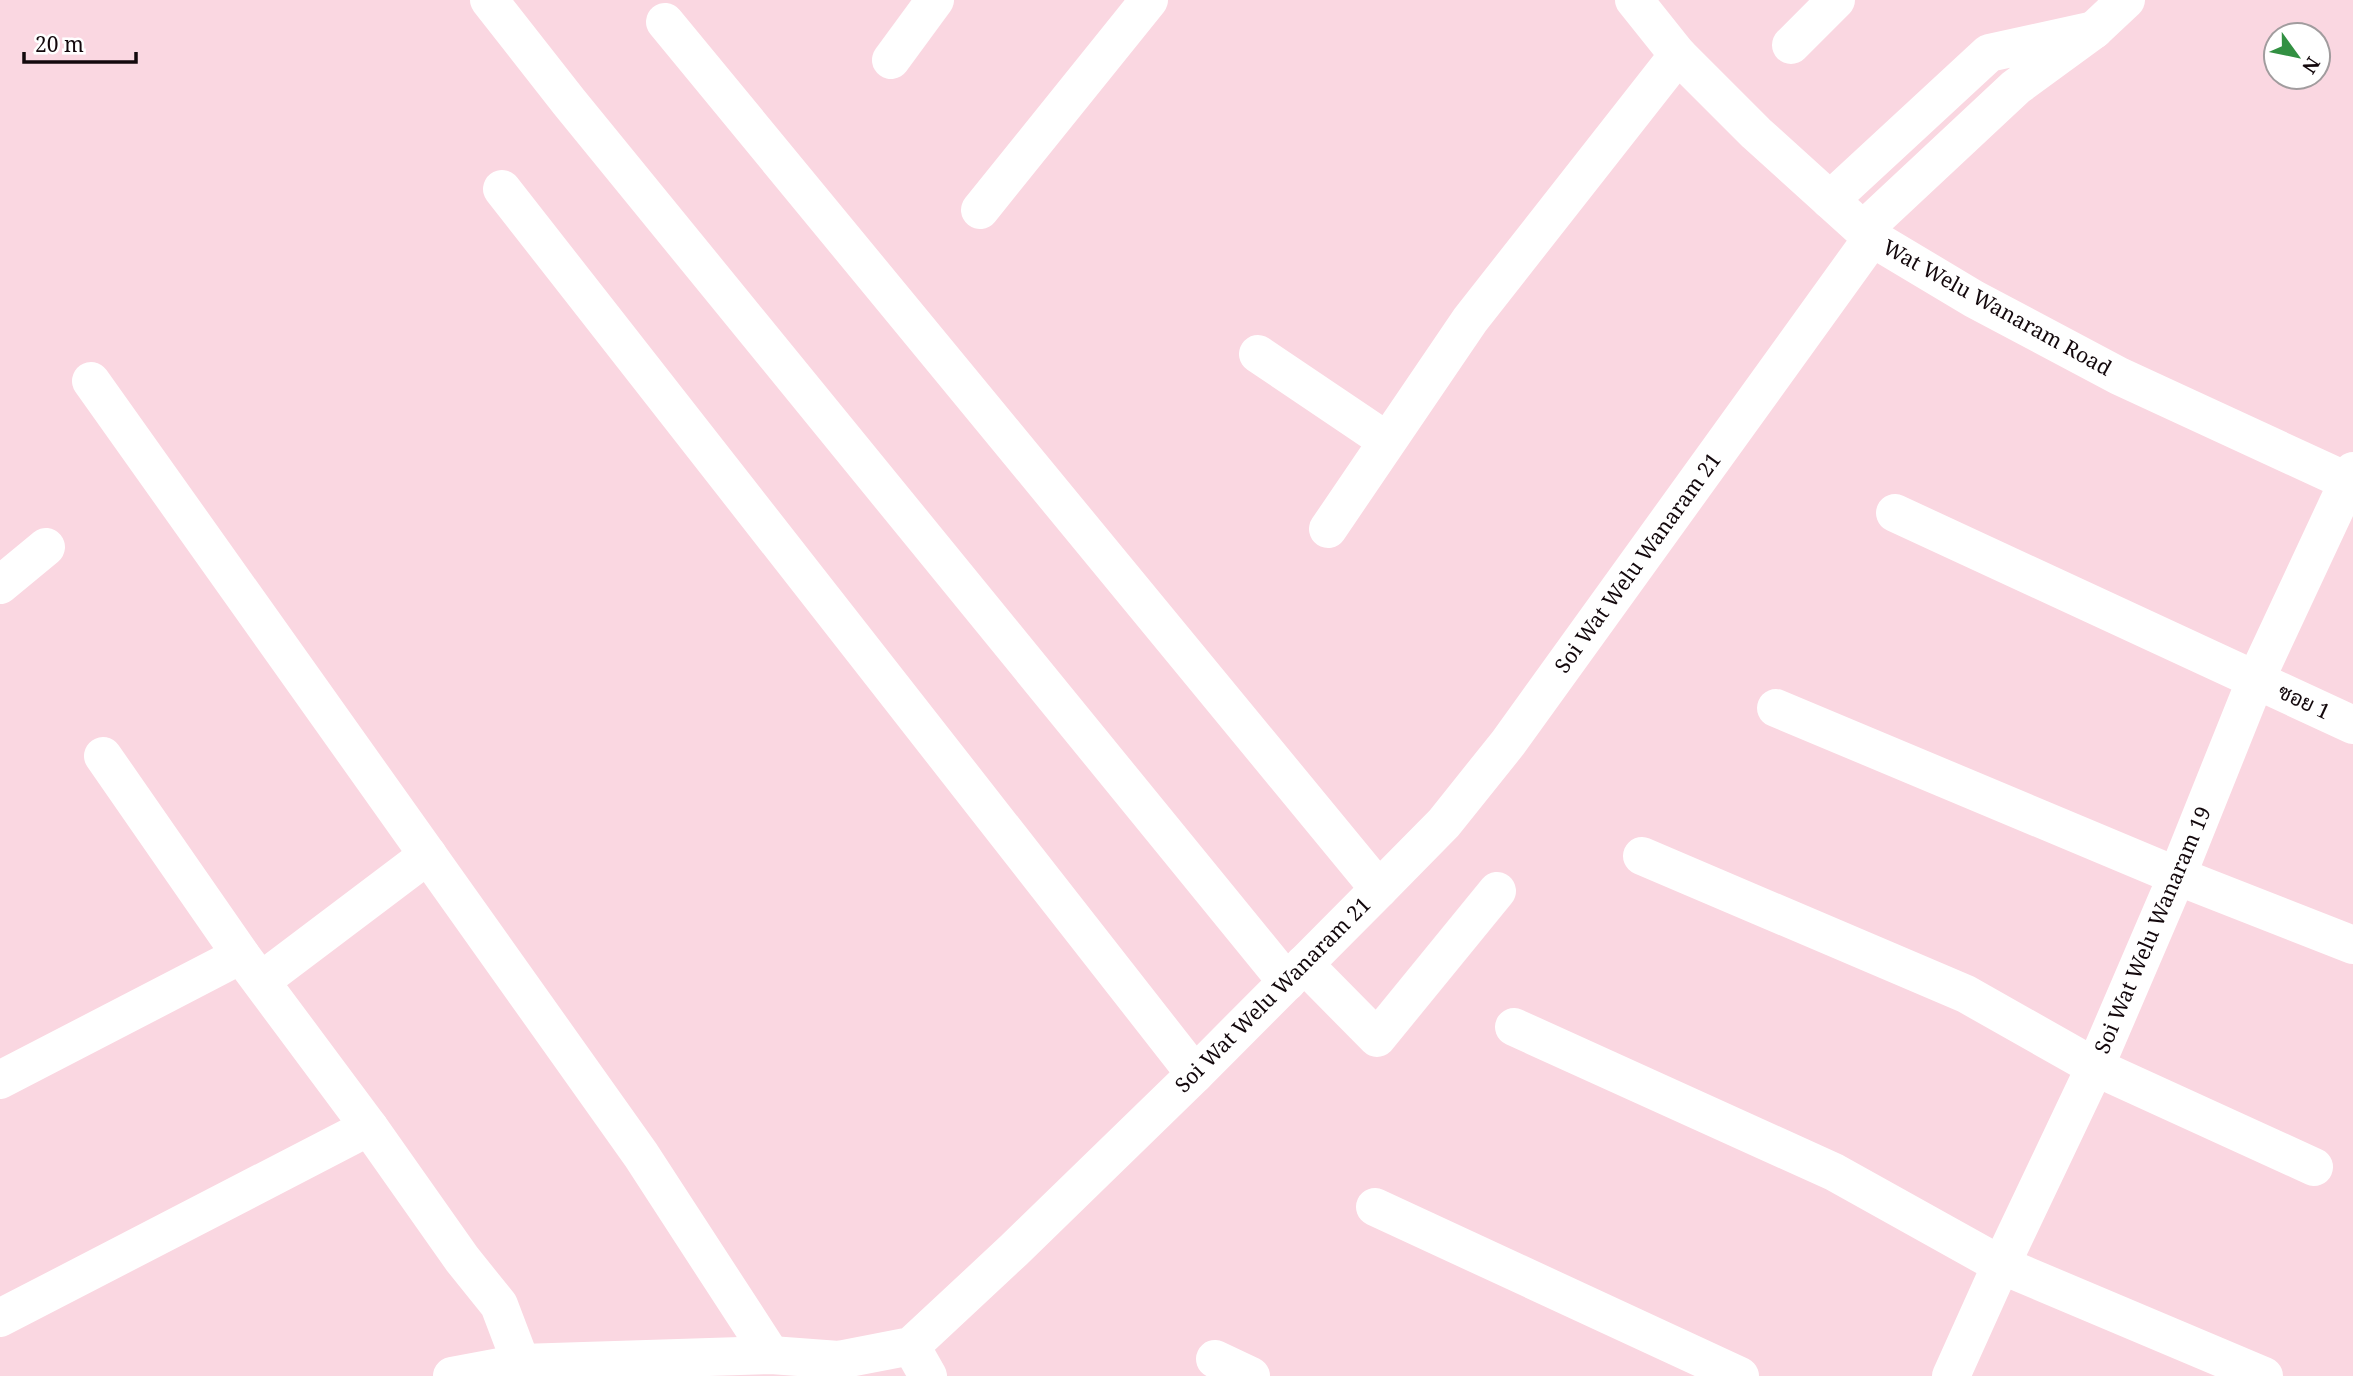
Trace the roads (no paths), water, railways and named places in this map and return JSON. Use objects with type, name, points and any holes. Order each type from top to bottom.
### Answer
[{"type":"street","points":[[489,0],[569,102],[1295,973],[1377,1038],[1497,891]]},
{"type":"street","points":[[891,60],[935,0]]},
{"type":"street","points":[[980,210],[1149,0]]},
{"type":"street","name":"Wat Welu Wanaram Road","points":[[1634,0],[1678,55],[1756,134],[1868,234],[1974,299],[2119,376],[2351,479]]},
{"type":"street","points":[[1791,46],[1836,0]]},
{"type":"street","name":"Soi Wat Welu Wanaram 21","points":[[452,1376],[521,1363],[771,1355],[839,1360],[920,1361],[1014,1250],[1195,1074],[1444,823],[1508,743],[1868,234],[2017,88],[2094,30],[2126,0]]},
{"type":"street","points":[[665,22],[1379,889]]},
{"type":"street","points":[[1830,200],[1989,53],[2094,30]]},
{"type":"street","points":[[1328,529],[1470,320],[1678,55]]},
{"type":"street","points":[[502,189],[1195,1074]]},
{"type":"street","points":[[1258,354],[1387,441]]},
{"type":"street","points":[[92,381],[641,1155],[771,1355]]},
{"type":"street","name":"Soi Wat Welu Wanaram 19","points":[[1951,1376],[2095,1067],[2177,876],[2256,679],[2351,479]]},
{"type":"street","name":"ซอย 1","points":[[1895,513],[2353,725]]},
{"type":"street","points":[[0,585],[46,547]]},
{"type":"street","points":[[1776,708],[2177,876],[2353,945]]},
{"type":"street","points":[[103,756],[251,968],[369,1127],[462,1259],[499,1305],[521,1363]]},
{"type":"street","points":[[0,1080],[251,968],[428,855]]},
{"type":"street","points":[[1642,856],[1966,995],[2095,1067],[2314,1167]]},
{"type":"street","points":[[1514,1027],[1834,1172],[2001,1265],[2264,1376]]},
{"type":"street","points":[[0,1318],[369,1127]]},
{"type":"street","points":[[1376,1207],[1740,1376]]},
{"type":"street","points":[[1215,1359],[1251,1376]]}]
